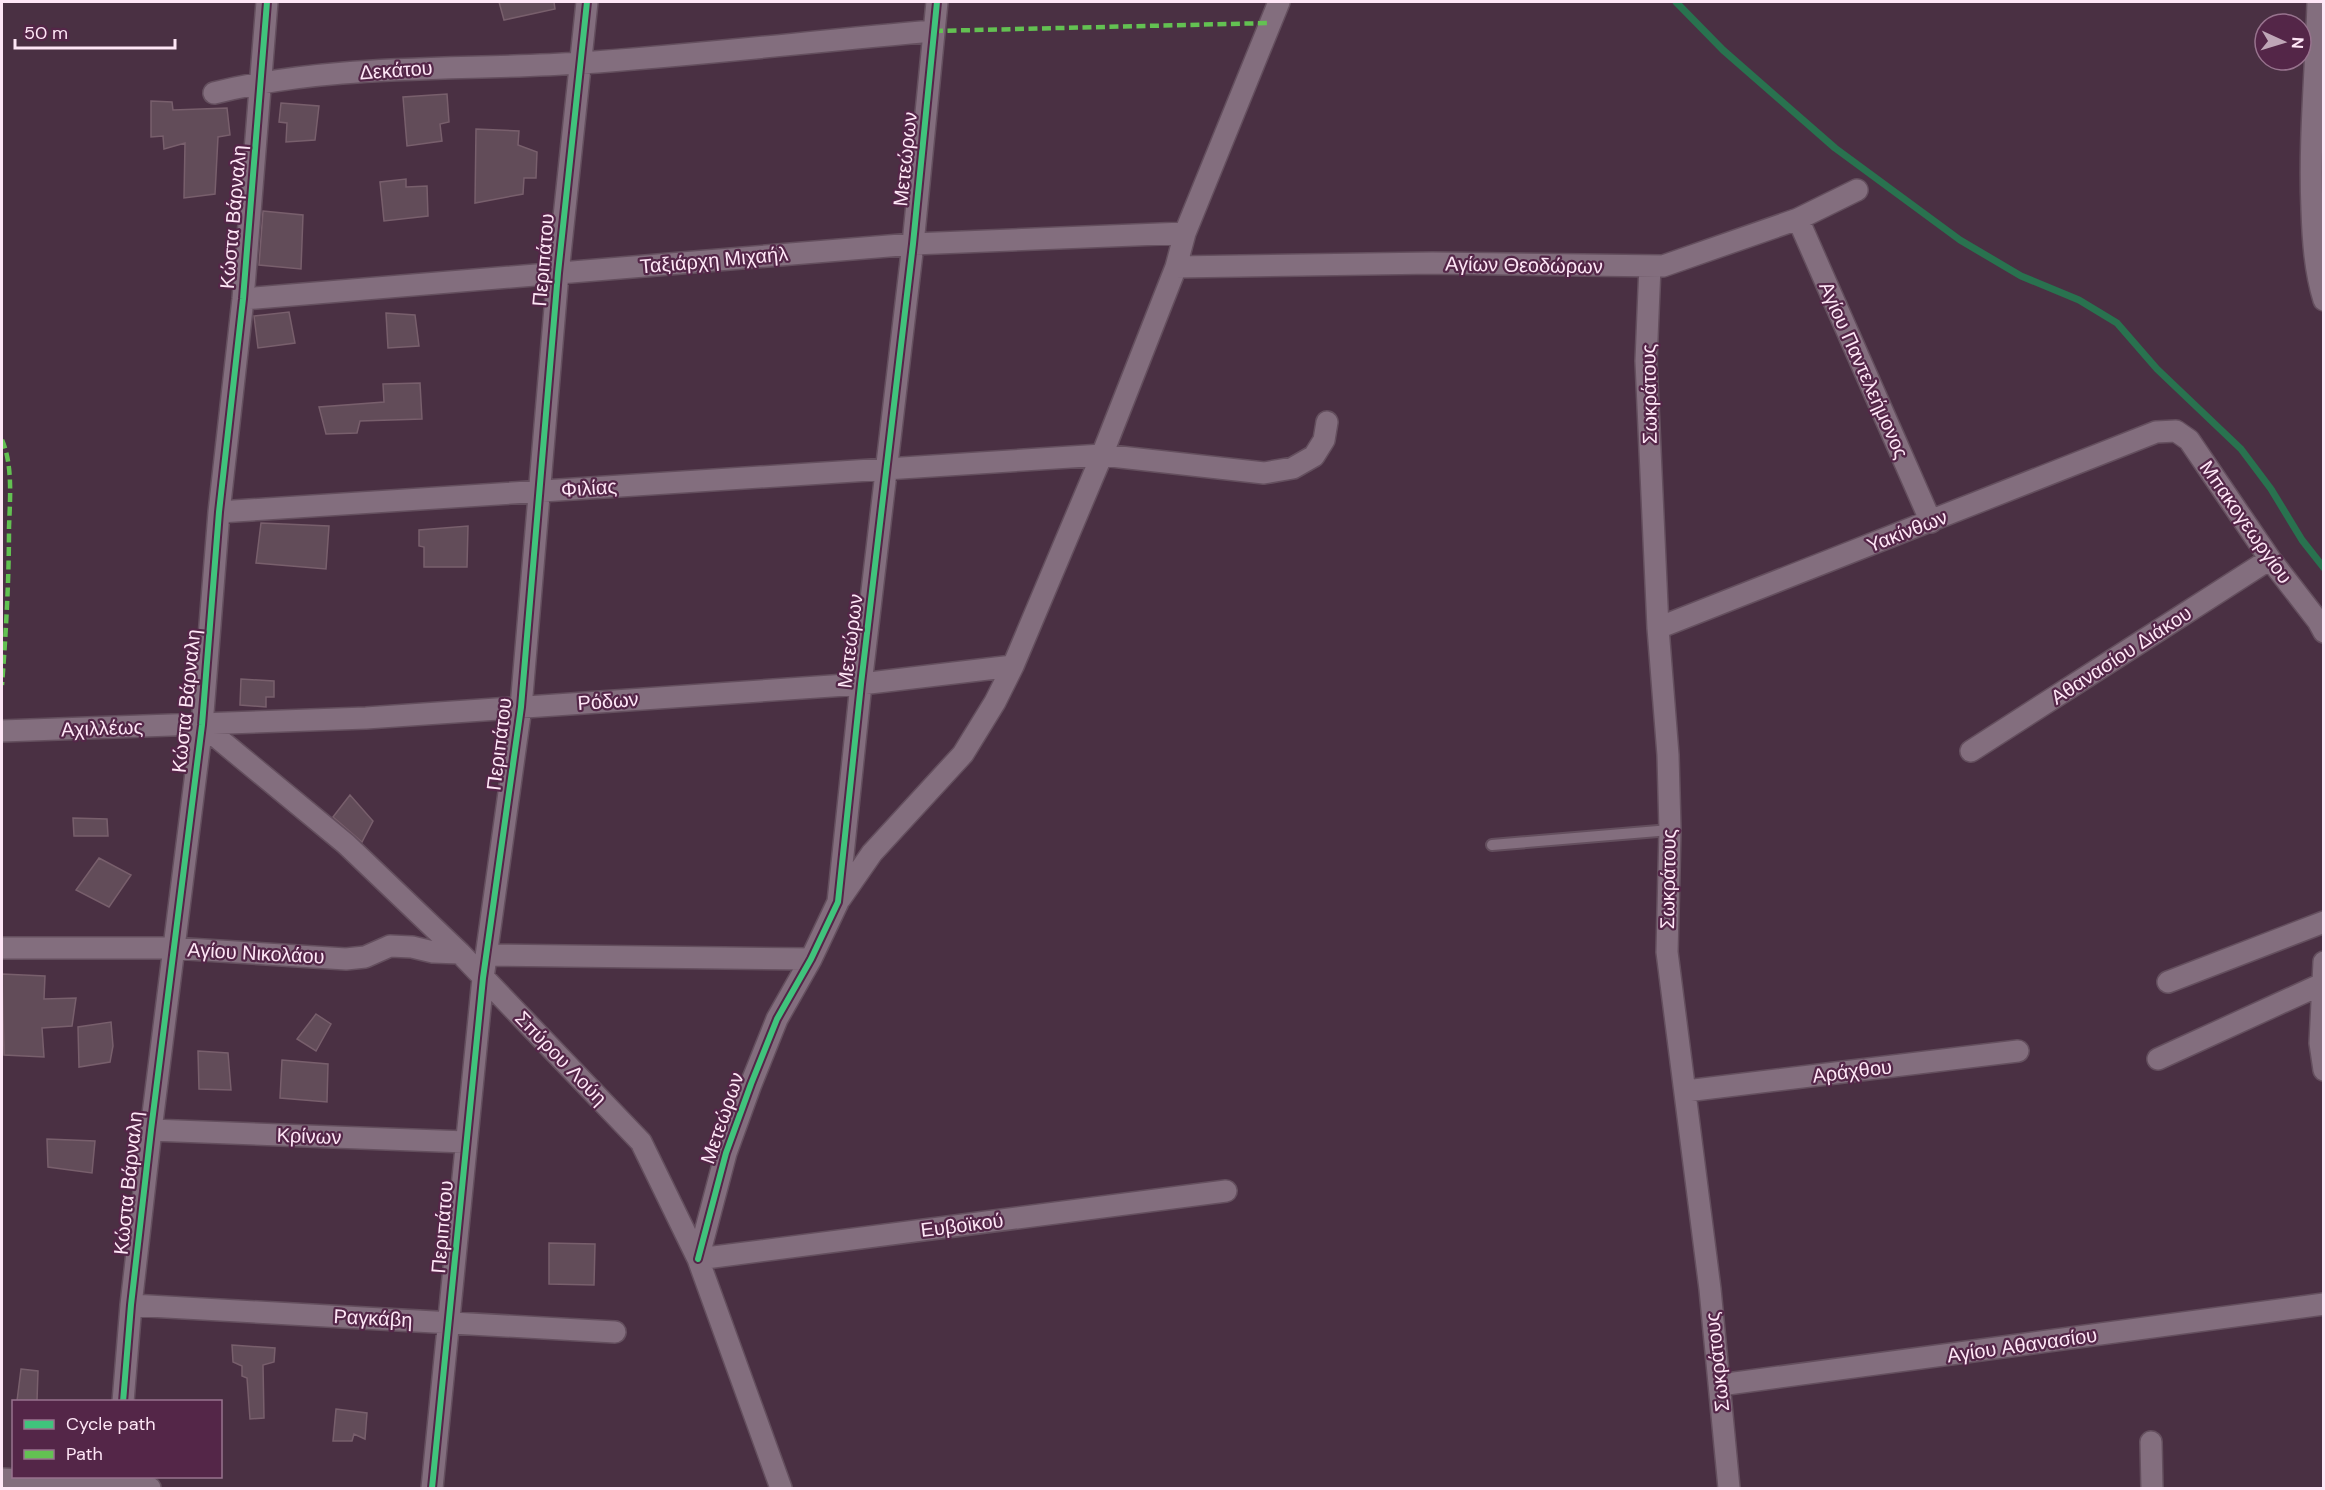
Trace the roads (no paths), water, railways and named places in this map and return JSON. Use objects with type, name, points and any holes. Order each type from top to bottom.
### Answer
[{"type":"street","name":"Κώστα Βάρναλη","points":[[123,1400],[131,1305],[172,948],[202,725],[219,513],[243,299],[267,2]]},
{"type":"street","name":"Περιπάτου","points":[[432,1488],[483,978],[488,956],[521,707],[558,273],[587,2]]},
{"type":"street","name":"Μετεώρων","points":[[698,1259],[726,1153],[751,1084],[777,1019],[811,959],[838,902],[861,684],[913,244],[937,2]]},
{"type":"street","points":[[838,902],[872,853],[963,754],[995,702],[1013,666],[1102,455],[1176,267],[1185,233],[1279,2]]},
{"type":"street","points":[[2320,4],[2318,133],[2313,232],[2319,285],[2324,300]]},
{"type":"street","name":"Δεκάτου","points":[[214,93],[261,81],[424,68],[579,63],[934,31]]},
{"type":"street","name":"Αγίων Θεοδώρων","points":[[1176,267],[1433,263],[1650,266],[1674,264],[1798,219],[1857,189]]},
{"type":"street","name":"Αγίου Παντελεήμονος","points":[[1798,219],[1931,522]]},
{"type":"street","name":"Ταξιάρχη Μιχαήλ","points":[[243,299],[913,244],[1185,233]]},
{"type":"street","name":"Σωκράτους","points":[[1650,266],[1646,361],[1658,628],[1668,755],[1670,830],[1667,952],[1672,1006],[1686,1092],[1720,1385],[1729,1488]]},
{"type":"street","name":"Φιλίας","points":[[219,513],[1102,455],[1264,473],[1293,468],[1314,456],[1324,440],[1327,422]]},
{"type":"street","name":"Μπακογεωργίου","points":[[2156,432],[2176,431],[2189,440],[2270,559],[2324,632]]},
{"type":"street","name":"Υακίνθων","points":[[1658,628],[2156,432]]},
{"type":"street","name":"Αθανασίου Διάκου","points":[[1971,751],[2270,559]]},
{"type":"street","name":"Ρόδων","points":[[202,725],[366,718],[861,684],[1013,666]]},
{"type":"street","name":"Αχιλλέως","points":[[2,731],[202,725]]},
{"type":"street","name":"Σπύρου Λούη","points":[[202,725],[346,844],[460,953],[641,1142],[698,1259],[781,1488]]},
{"type":"street","points":[[2168,982],[2324,922]]},
{"type":"street","name":"Αγίου Νικολάου","points":[[2,948],[172,948],[346,959],[365,957],[390,946],[460,953]]},
{"type":"street","points":[[488,956],[811,959]]},
{"type":"street","points":[[2324,962],[2320,1043],[2324,1070]]},
{"type":"street","points":[[2158,1059],[2322,984]]},
{"type":"street","name":"Αράχθου","points":[[1686,1092],[2018,1051]]},
{"type":"street","name":"Κρίνων","points":[[151,1130],[466,1142]]},
{"type":"street","name":"Ευβοϊκού","points":[[698,1259],[1226,1191]]},
{"type":"street","name":"Αγίου Αθανασίου","points":[[1720,1385],[2324,1304]]},
{"type":"street","name":"Ραγκάβη","points":[[131,1305],[615,1332]]},
{"type":"street","points":[[2151,1442],[2152,1488]]},
{"type":"street","points":[[2,1479],[116,1484],[150,1488]]},
{"type":"lane","points":[[1492,845],[1670,830]]},
{"type":"waterway","points":[[1676,2],[1723,50],[1835,148],[1960,240],[2021,276],[2079,300],[2117,323],[2157,369],[2241,449],[2271,489],[2302,540],[2324,568]]}]
